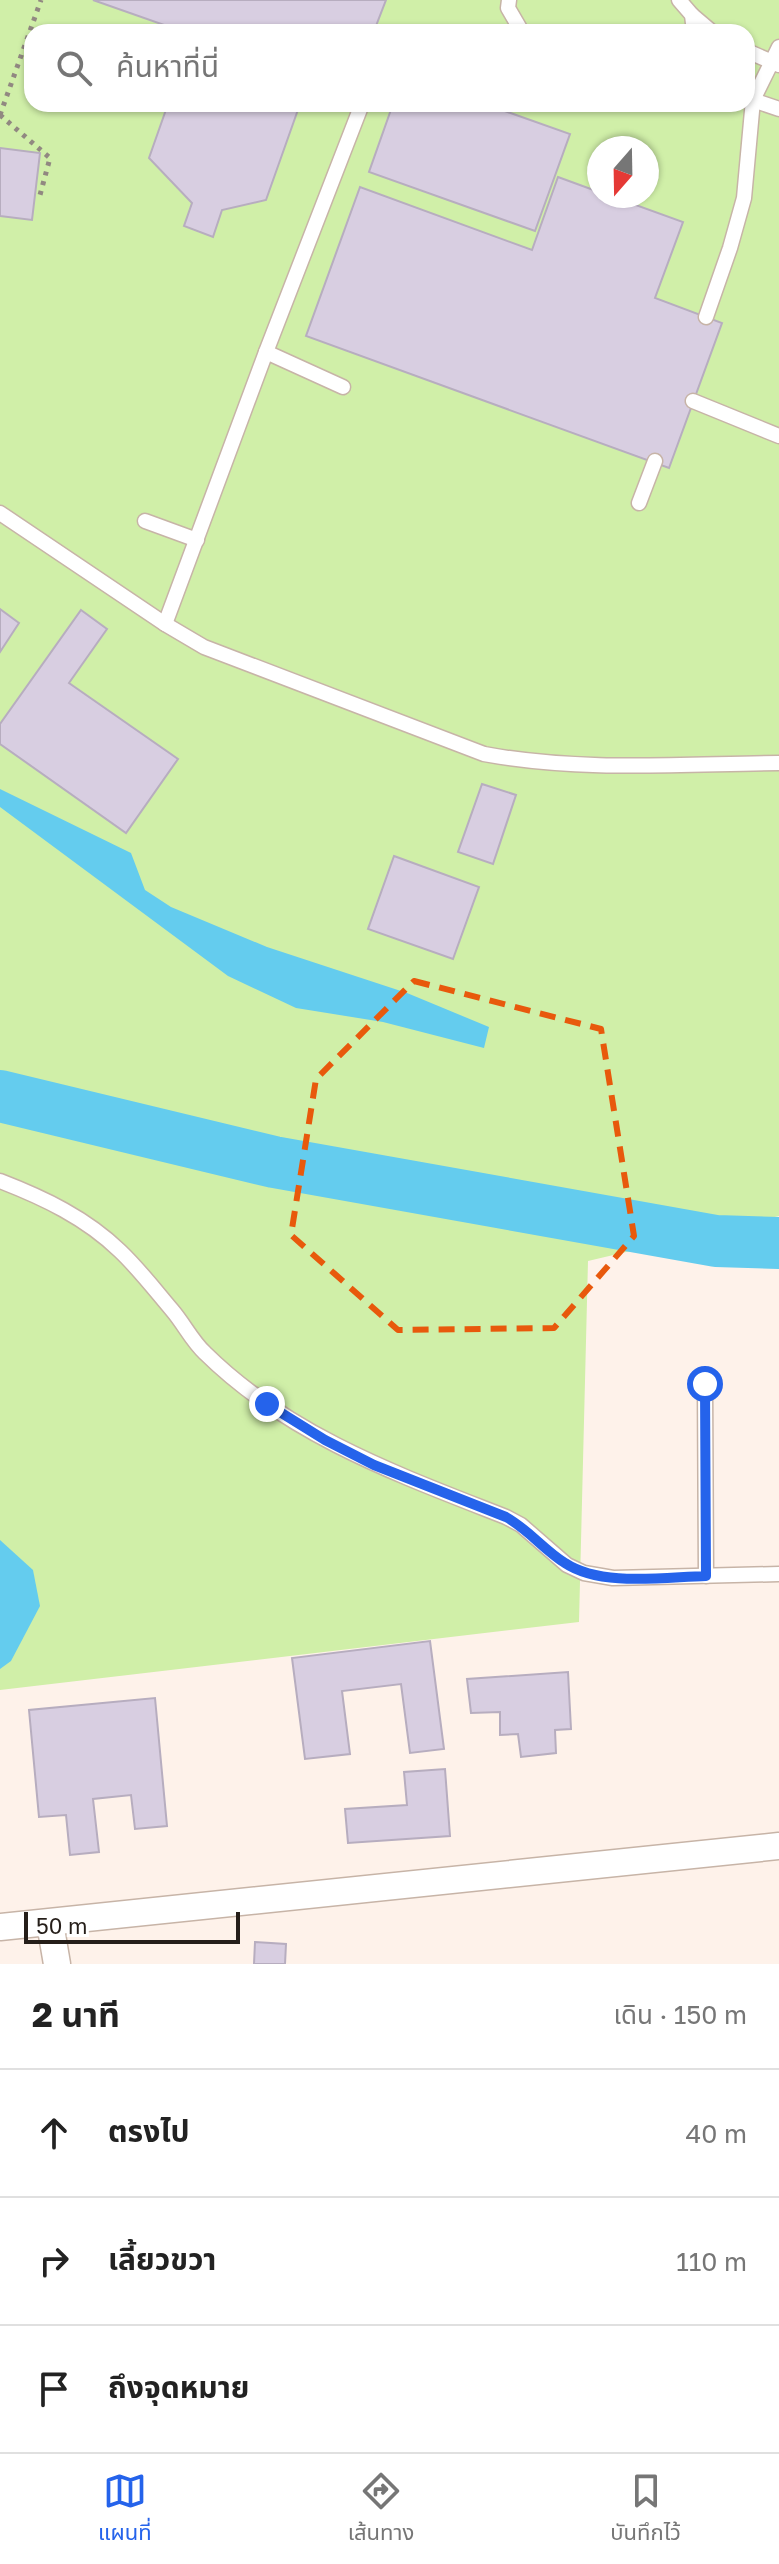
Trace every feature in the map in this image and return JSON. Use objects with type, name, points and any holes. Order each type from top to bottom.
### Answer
[{"type":"street","points":[[0,1927],[779,1846]]},
{"type":"street","points":[[50,1923],[57,1964]]},
{"type":"lane","points":[[509,0],[508,8],[517,24]]},
{"type":"lane","points":[[679,0],[703,24]]},
{"type":"lane","points":[[692,15],[693,24]]},
{"type":"lane","points":[[755,92],[775,63],[779,47]]},
{"type":"lane","points":[[755,54],[775,63]]},
{"type":"lane","points":[[755,101],[779,109]]},
{"type":"lane","points":[[165,624],[359,112]]},
{"type":"lane","points":[[706,317],[744,198],[749,112]]},
{"type":"lane","points":[[266,352],[343,387]]},
{"type":"lane","points":[[693,401],[779,436]]},
{"type":"lane","points":[[639,503],[655,461]]},
{"type":"lane","points":[[0,513],[165,624],[223,656],[484,754],[531,763],[570,765],[779,763]]},
{"type":"lane","points":[[145,521],[197,540]]},
{"type":"lane","points":[[0,1181],[34,1194],[101,1234],[122,1253],[177,1316],[204,1352],[267,1404],[325,1440],[374,1465],[521,1525],[567,1565],[584,1573],[613,1578],[779,1574]]},
{"type":"lane","points":[[705,1384],[706,1576]]},
{"type":"path","points":[[32,24],[41,0]]},
{"type":"path","points":[[24,48],[0,115],[50,158],[40,195]]},
{"type":"highlighted area","points":[[414,981],[601,1029],[634,1236],[554,1328],[398,1330],[291,1235],[316,1079]]},
{"type":"green space","points":[[0,0],[779,0],[779,1216],[588,1261],[579,1622],[0,1690]]},
{"type":"water","points":[[0,789],[131,853],[145,890],[171,907],[267,947],[407,993],[489,1027],[484,1048],[383,1022],[296,1008],[228,976],[0,807]]},
{"type":"water","points":[[0,1540],[33,1570],[40,1606],[11,1661],[0,1669]]},
{"type":"building","points":[[93,0],[386,0],[377,24],[161,24]]},
{"type":"building","points":[[165,112],[297,112],[266,200],[222,210],[213,237],[184,226],[192,203],[149,158]]},
{"type":"building","points":[[390,112],[508,112],[570,134],[535,231],[369,172]]},
{"type":"building","points":[[0,148],[40,153],[32,220],[0,216]]},
{"type":"building","points":[[558,177],[587,188],[587,208],[644,208],[683,222],[655,298],[722,323],[669,468],[306,336],[360,187],[532,250]]},
{"type":"building","points":[[0,609],[19,623],[0,652]]},
{"type":"building","points":[[81,610],[107,629],[69,683],[178,759],[126,833],[0,744],[0,724]]},
{"type":"building","points":[[482,784],[516,795],[493,864],[458,852]]},
{"type":"building","points":[[394,856],[479,887],[453,959],[368,929]]},
{"type":"building","points":[[430,1641],[444,1749],[410,1753],[401,1684],[342,1691],[350,1754],[305,1759],[292,1658]]},
{"type":"building","points":[[568,1672],[571,1729],[555,1730],[556,1753],[521,1757],[518,1734],[500,1735],[500,1712],[471,1713],[467,1679]]},
{"type":"building","points":[[155,1698],[167,1826],[135,1829],[131,1795],[93,1799],[99,1852],[70,1855],[66,1815],[39,1817],[29,1710]]},
{"type":"building","points":[[445,1769],[450,1836],[348,1843],[345,1809],[407,1805],[404,1772]]},
{"type":"building","points":[[255,1942],[286,1944],[285,1964],[254,1964]]},
{"type":"waterway","points":[[0,1096],[274,1162],[716,1241],[779,1243]]},
{"type":"route","points":[[267,1404],[325,1440],[374,1465],[506,1517],[521,1525],[567,1565],[584,1573],[613,1578],[706,1576],[705,1384]]}]
